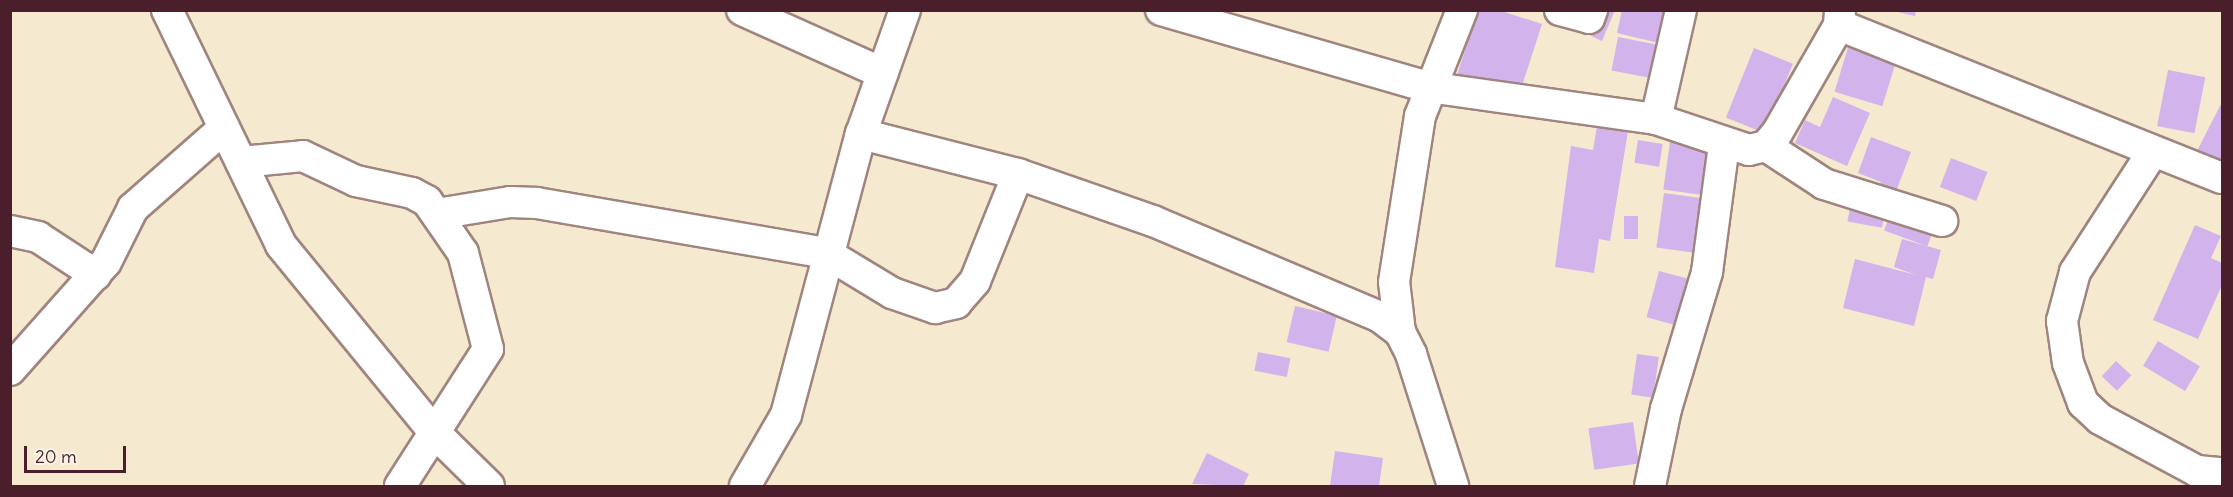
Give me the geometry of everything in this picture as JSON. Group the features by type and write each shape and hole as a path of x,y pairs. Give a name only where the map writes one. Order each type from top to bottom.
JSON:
{"street":[{"path":"167,10 281,245 434,432 489,486"},
{"path":"742,10 882,73"},
{"path":"745,486 786,415 826,253 861,134 905,10"},
{"path":"1161,10 1428,87 1656,119 1724,144 1749,150 1766,146 1824,184 1942,221"},
{"path":"1453,486 1400,332 1394,282 1428,87 1462,10"},
{"path":"1560,10 1589,18 1592,10"},
{"path":"1656,119 1681,10"},
{"path":"1766,146 1840,18 2152,153 2223,178"},
{"path":"10,370 96,275 133,208 224,128"},
{"path":"861,134 1018,174 1181,231 1368,310 1400,332"},
{"path":"1650,486 1666,409 1707,272 1724,144"},
{"path":"2152,153 2075,272 2062,321 2068,363 2083,403 2100,419 2197,471 2223,473"},
{"path":"241,162 303,156 357,181 412,193 437,214 463,254 488,349 480,369 434,432 400,486"},
{"path":"437,214 510,202 537,203 826,253 913,303 935,308 957,303 983,265 1018,174"},
{"path":"10,231 38,237 96,275"}],"building":[{"path":"1478,10 1498,10 1542,24 1519,95 1457,75"},
{"path":"1597,10 1615,10 1602,41 1587,34"},
{"path":"1622,10 1671,10 1663,44 1617,33"},
{"path":"1889,10 1916,10 1915,16"},
{"path":"1618,37 1665,46 1659,80 1612,70"},
{"path":"1850,41 1898,56 1882,106 1835,92"},
{"path":"1754,48 1793,64 1765,133 1726,118"},
{"path":"2168,70 2205,77 2194,133 2157,126"},
{"path":"1833,97 1870,113 1847,166 1795,143 1805,120 1820,127"},
{"path":"2222,102 2222,168 2196,153"},
{"path":"1599,114 1630,119 1610,241 1599,239 1594,273 1555,267 1571,146 1593,150"},
{"path":"1871,137 1911,152 1892,202 1876,195 1881,182 1858,173"},
{"path":"1638,140 1663,144 1659,167 1634,163"},
{"path":"1670,142 1711,148 1704,195 1663,190"},
{"path":"1951,158 1987,172 1976,201 1940,187"},
{"path":"1664,193 1708,199 1700,254 1656,247"},
{"path":"1852,196 1886,202 1882,228 1847,222"},
{"path":"1893,206 1936,222 1927,246 1884,230"},
{"path":"1624,216 1638,216 1638,239 1624,239"},
{"path":"2195,225 2221,236 2211,258 2222,263 2222,285 2198,339 2153,320"},
{"path":"1902,239 1941,250 1933,279 1926,277 1914,326 1843,308 1855,259 1916,275 1894,267"},
{"path":"1659,271 1692,280 1679,326 1647,317"},
{"path":"1295,306 1337,316 1329,352 1287,342"},
{"path":"2158,341 2200,366 2185,391 2143,366"},
{"path":"1258,352 1290,358 1287,377 1254,371"},
{"path":"1637,354 1659,357 1653,398 1631,395"},
{"path":"2116,361 2131,375 2117,391 2102,376"},
{"path":"1633,422 1639,464 1594,470 1588,428"},
{"path":"1335,451 1383,458 1379,486 1330,486"},
{"path":"1207,453 1249,474 1243,486 1192,484"}]}
